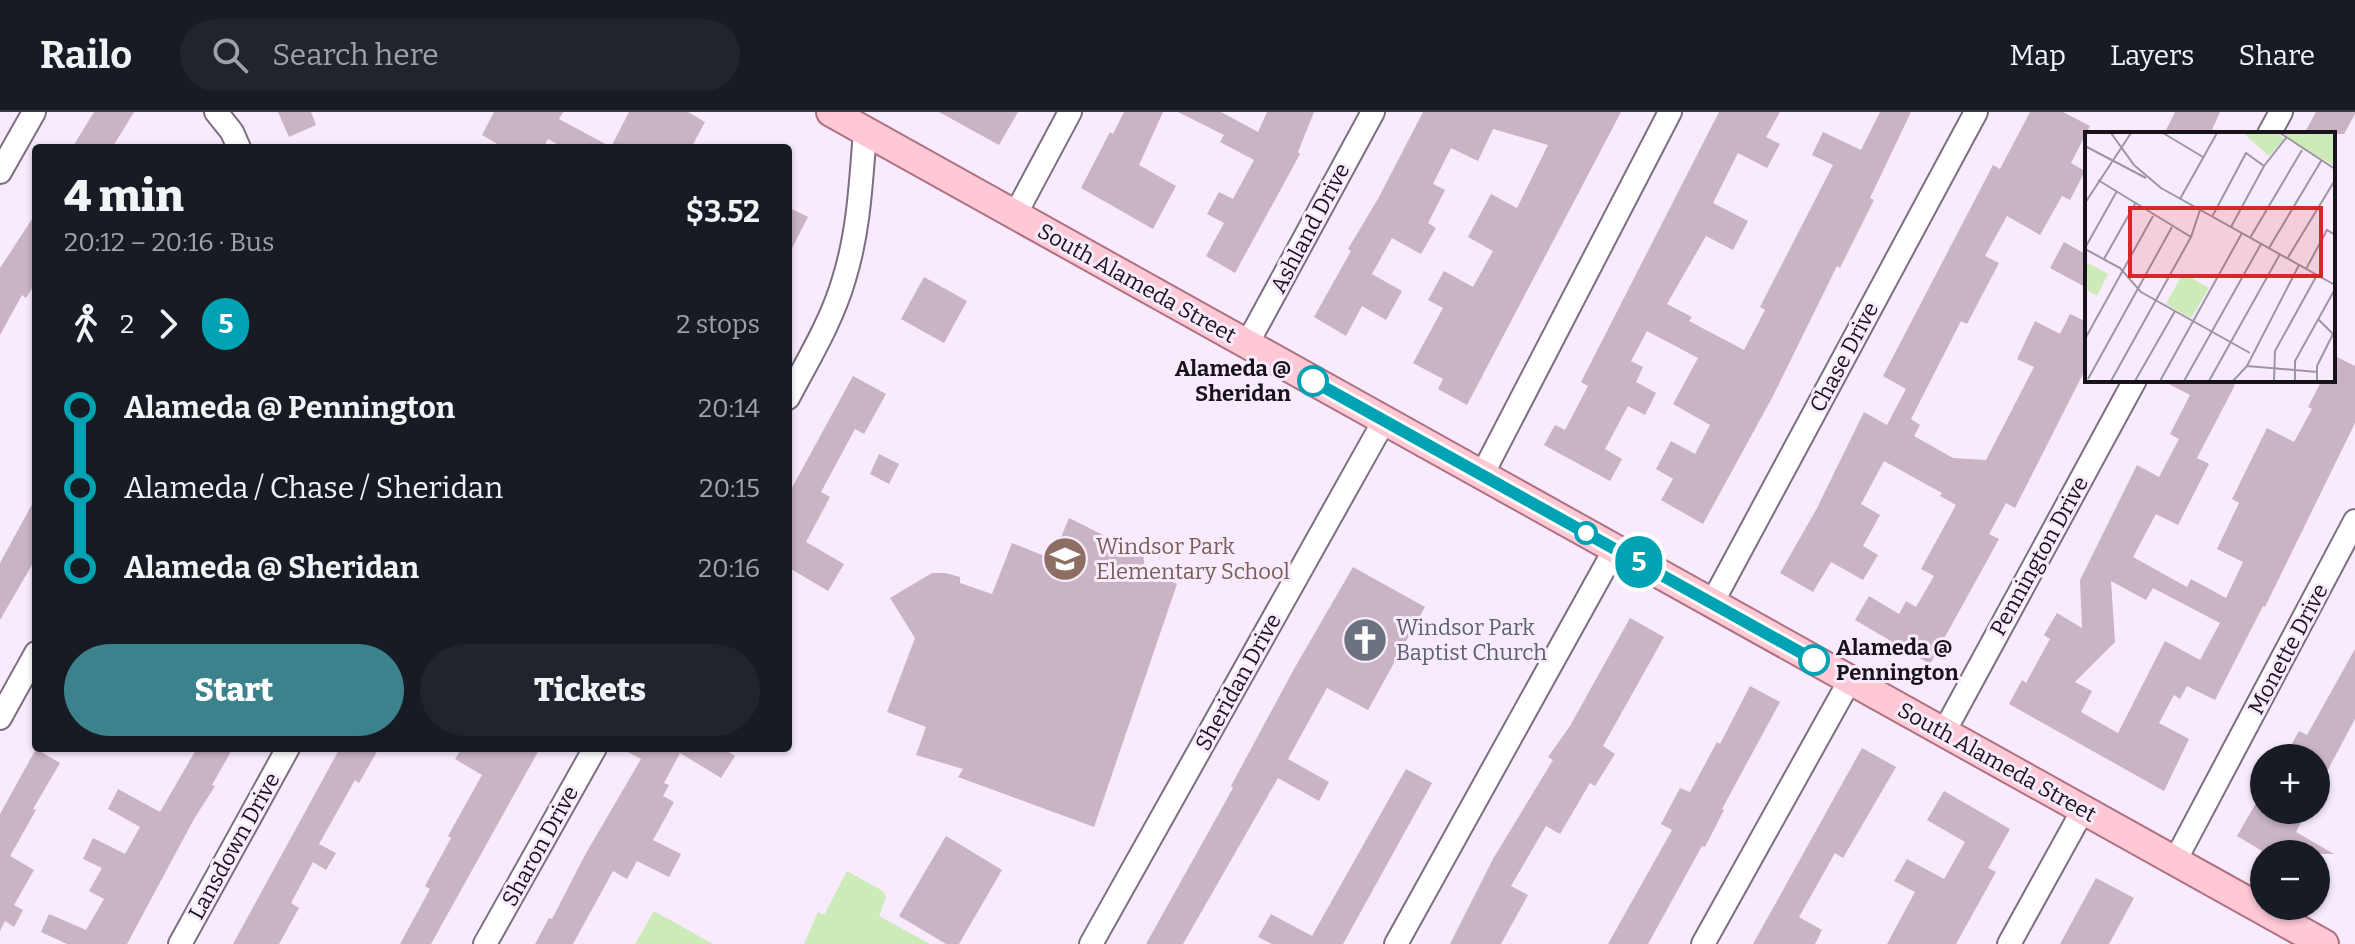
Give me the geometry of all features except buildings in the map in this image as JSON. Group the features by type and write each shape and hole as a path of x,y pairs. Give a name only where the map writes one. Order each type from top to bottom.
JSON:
{"main road":[{"name":"South Alameda Street","path":"831,112 2317,942"}],"street":[{"path":"0,172 34,112"},
{"path":"216,112 237,144"},
{"path":"1015,215 1070,112"},
{"name":"Ashland Drive","path":"1247,344 1373,112"},
{"path":"1482,475 1670,112"},
{"name":"Chase Drive","path":"1712,603 1976,112"},
{"path":"2270,132 2281,112"},
{"path":"792,390 830,316 844,280 861,194 865,131"},
{"name":"Pennington Drive","path":"1944,732 2134,382"},
{"name":"Sheridan Drive","path":"1091,944 1384,421"},
{"name":"Monette Drive","path":"2175,861 2355,521"},
{"path":"1396,944 1615,549"},
{"path":"0,718 32,660"},
{"path":"1703,944 1850,680"},
{"name":"Lansdown Drive","path":"180,944 286,752"},
{"name":"Sharon Drive","path":"485,944 593,752"},
{"path":"2009,944 2083,810"}],"green space":[{"path":"847,871 883,891 886,897 879,916 930,944 804,944 818,912 824,915"},
{"path":"654,911 713,944 635,944"}],"bus line":[{"name":"5","path":"1313,381 1814,660"}],"place":[{"name":"Alameda @ Sheridan","path":"1313,381"},
{"name":"Windsor Park Elementary School","path":"1065,559"},
{"name":"Windsor Park Baptist Church","path":"1365,640"},
{"name":"Alameda @ Pennington","path":"1814,660"}]}
